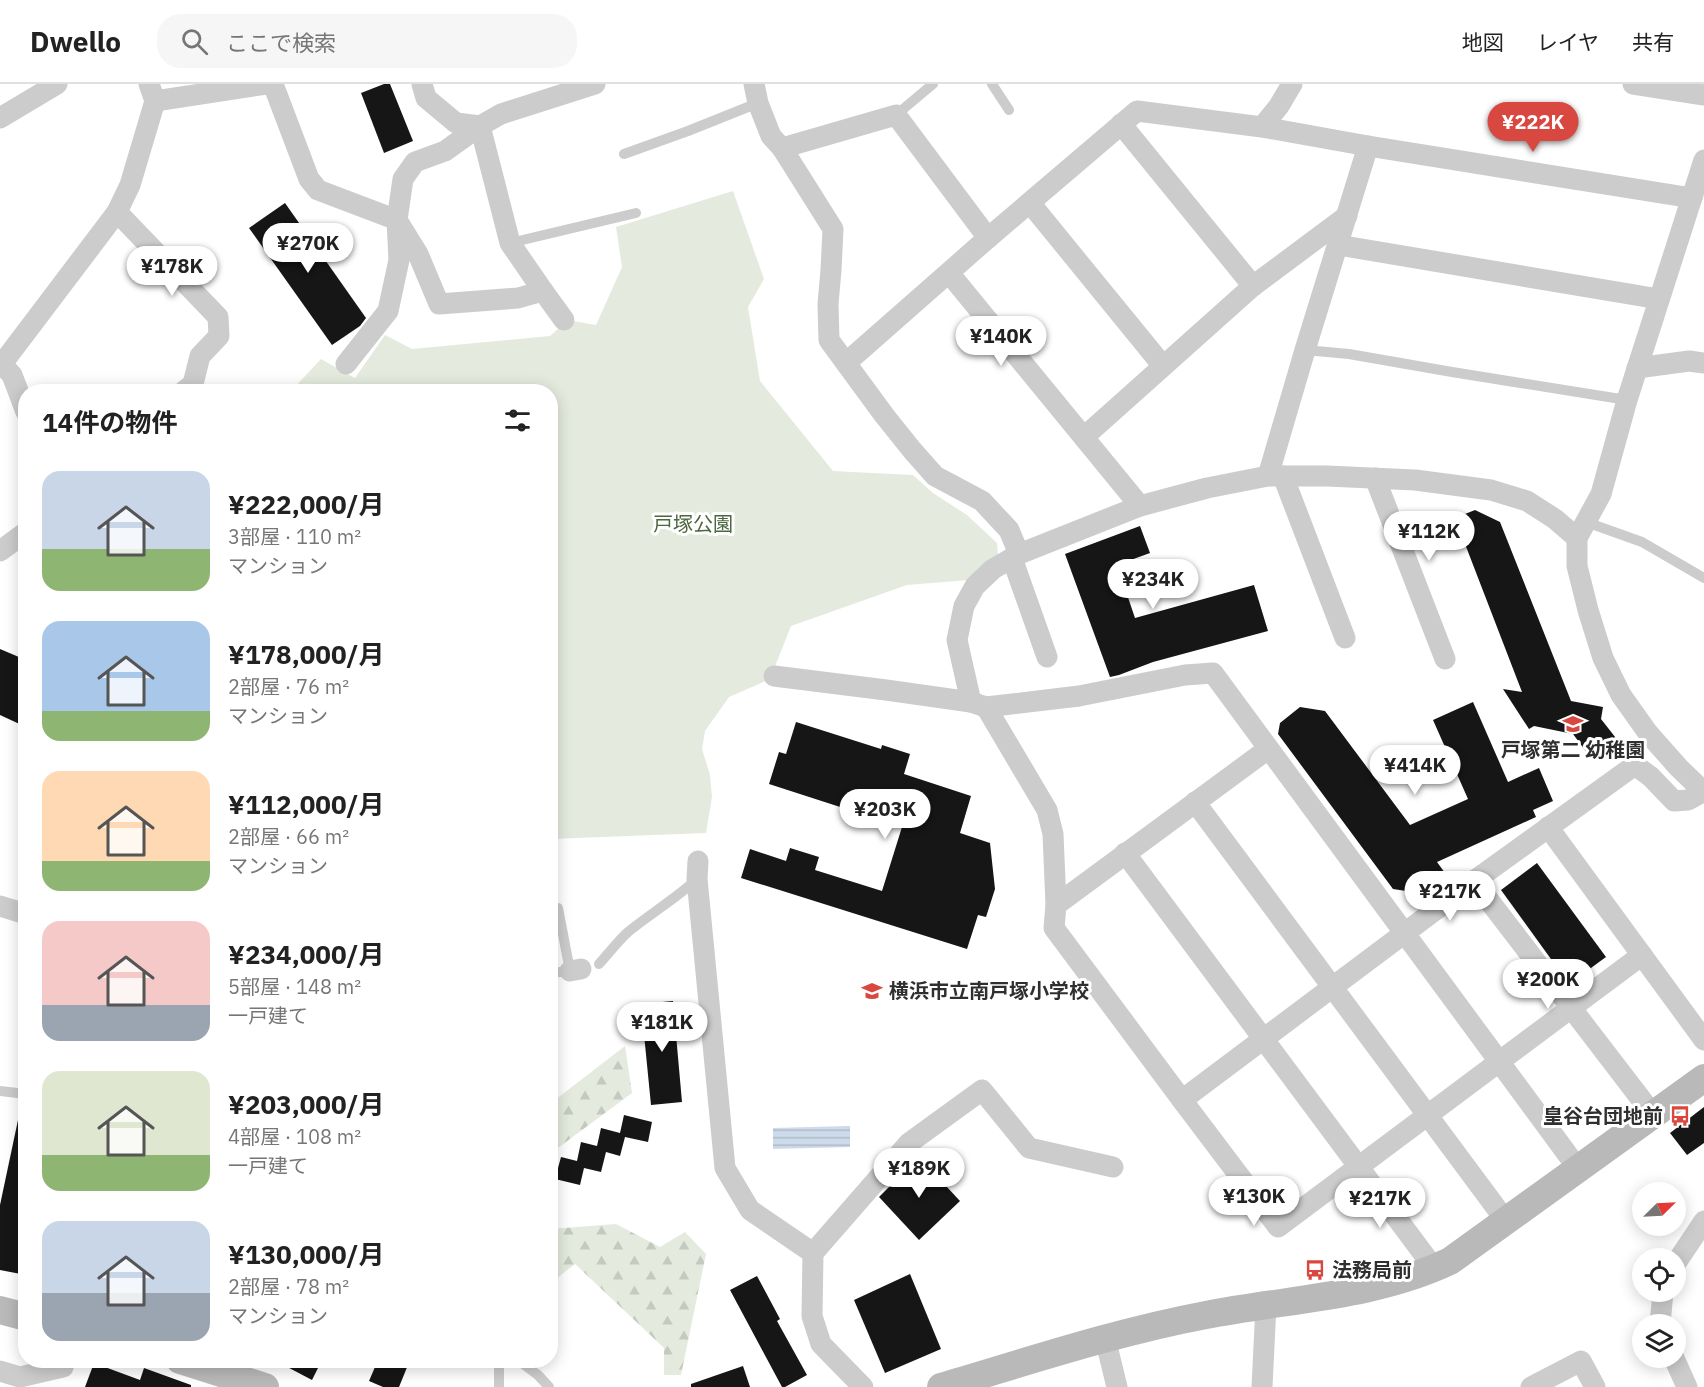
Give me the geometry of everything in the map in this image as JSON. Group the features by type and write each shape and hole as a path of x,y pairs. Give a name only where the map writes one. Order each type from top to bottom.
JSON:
{"street":[{"path":"0,118 57,84"},
{"path":"18,391 12,375 2,364 117,212 130,185 152,92 267,84"},
{"path":"273,84 309,179 318,190 397,220 418,254 439,304 518,298 543,291"},
{"path":"423,84 426,98 456,123 480,126"},
{"path":"346,364 388,311 399,260 397,220 403,179 415,162 445,151 501,114 595,84"},
{"path":"1262,127 1279,106 1292,84"},
{"path":"1633,84 1704,95"},
{"path":"756,94 771,136 782,147 833,230 828,304 830,340 884,415 936,476 982,501 1009,530 1047,657"},
{"path":"847,362 1137,111 1262,127 1692,198"},
{"path":"782,147 896,115 988,238"},
{"path":"1121,124 1253,286"},
{"path":"480,126 510,243 564,320"},
{"path":"1345,638 1276,476 1305,350 1368,146"},
{"path":"1182,1100 1403,933 1635,765 1651,777 1674,801 1688,800 1704,792 1648,733 1621,695 1603,658 1577,566 1582,530 1601,494 1627,400 1704,160"},
{"path":"1030,203 1162,366"},
{"path":"117,212 218,317 219,336 200,356 193,384"},
{"path":"1084,437 1253,286 1347,216"},
{"path":"1338,245 1659,299"},
{"path":"949,273 1140,506"},
{"path":"1637,368 1689,361 1704,363"},
{"path":"1582,530 1555,519 1527,501 1491,490 1415,480 1276,476 1207,488 1140,506 1016,556 993,569 975,586 964,606 957,640 979,705 1047,810 1053,834 1056,905 1054,928 1278,1227 1642,955"},
{"path":"1375,478 1445,659"},
{"path":"0,551 18,538"},
{"path":"774,676 979,705 1079,696 1185,675 1213,673 1579,1170"},
{"path":"1056,905 1268,749"},
{"path":"1195,802 1506,1221"},
{"path":"1548,827 1704,1040"},
{"path":"1125,853 1434,1268"},
{"path":"698,870 725,1168 750,1210 813,1253"},
{"path":"1474,881 1653,1116"},
{"path":"0,906 18,912"},
{"path":"941,1387 1105,1338 1206,1315 1349,1292 1402,1280 1434,1268 1450,1261 1704,1078"},
{"path":"863,1387 821,1344 812,1316 813,1253 909,1143 982,1090 1029,1148 1113,1167"},
{"path":"1686,1248 1704,1221"},
{"path":"1262,1387 1266,1305"},
{"path":"0,1310 18,1315"},
{"path":"1105,1338 1117,1387"},
{"path":"1531,1387 1581,1361 1595,1387"},
{"path":"0,1371 20,1382 60,1368"},
{"path":"205,1368 265,1387"},
{"path":"1678,1368 1687,1387"}],"lane":[{"path":"896,115 933,84"},
{"path":"992,84 1009,110"},
{"path":"624,154 688,131 756,94"},
{"path":"510,243 636,213"},
{"path":"1305,350 1349,354 1627,400"},
{"path":"1582,530 1642,542 1704,578"},
{"path":"558,908 575,969 677,897 698,870"},
{"path":"0,1091 18,1093"},
{"path":"499,1368 499,1387"},
{"path":"529,1368 549,1387"}],"green space":[{"name":"戸塚公園","path":"733,191 764,279 748,307 760,381 833,471 913,475 933,493 967,515 997,543 998,555 969,580 907,585 791,626 770,679 729,697 705,731 702,749 710,775 712,797 706,833 558,839 558,384 298,384 321,359 355,378 385,335 412,349 550,336 568,320 596,325 622,267 616,227"},
{"path":"625,1046 632,1093 558,1148 558,1098"},
{"path":"616,1224 660,1247 685,1232 706,1254 681,1375 664,1375 664,1348 575,1264 558,1277 558,1228"}],"water":[{"path":"850,1126 850,1147 773,1149 773,1128"}],"building":[{"path":"390,84 413,141 384,153 361,93"},
{"path":"285,203 366,318 360,326 332,345 249,228"},
{"path":"1475,510 1500,522 1571,701 1603,707 1601,719 1619,742 1593,761 1573,734 1534,726 1529,729 1503,689 1522,692 1455,518"},
{"path":"1140,526 1150,553 1117,565 1135,618 1254,585 1268,631 1153,662 1110,677 1065,554"},
{"path":"0,649 18,657 18,723 0,715"},
{"path":"1473,702 1508,782 1539,768 1553,801 1533,810 1536,817 1437,862 1445,873 1419,893 1393,889 1278,734 1280,723 1300,707 1325,711 1410,825 1468,799 1433,720"},
{"path":"796,722 881,749 882,745 910,754 904,774 971,796 960,833 990,843 995,889 986,917 978,915 967,949 741,878 750,849 786,861 790,848 819,857 815,870 882,891 902,827 769,784 779,752 786,754"},
{"path":"1537,863 1606,957 1569,984 1501,890"},
{"path":"673,1001 682,1102 651,1105 641,1004"},
{"path":"1704,1107 1704,1143 1687,1155 1670,1133"},
{"path":"624,1115 652,1122 648,1142 625,1137 620,1156 606,1152 601,1172 584,1168 580,1185 558,1180 561,1157 577,1161 581,1142 597,1146 601,1128 620,1133"},
{"path":"18,1120 18,1273 0,1270 0,1205"},
{"path":"919,1157 960,1201 919,1240 879,1197"},
{"path":"910,1274 941,1349 885,1373 854,1300"},
{"path":"757,1276 780,1319 777,1321 807,1375 785,1387 782,1387 730,1290"},
{"path":"743,1366 750,1387 691,1387 691,1384"},
{"path":"92,1368 108,1368 140,1380 144,1368 191,1385 191,1387 85,1387"},
{"path":"289,1368 318,1368 312,1380"},
{"path":"375,1368 407,1368 399,1387 383,1387 369,1381"}],"place":[{"name":"戸塚第二 幼稚園","path":"1573,724"},
{"name":"横浜市立南戸塚小学校","path":"872,991"},
{"name":"皇谷台団地前","path":"1680,1116"},
{"name":"法務局前","path":"1315,1270"}]}
